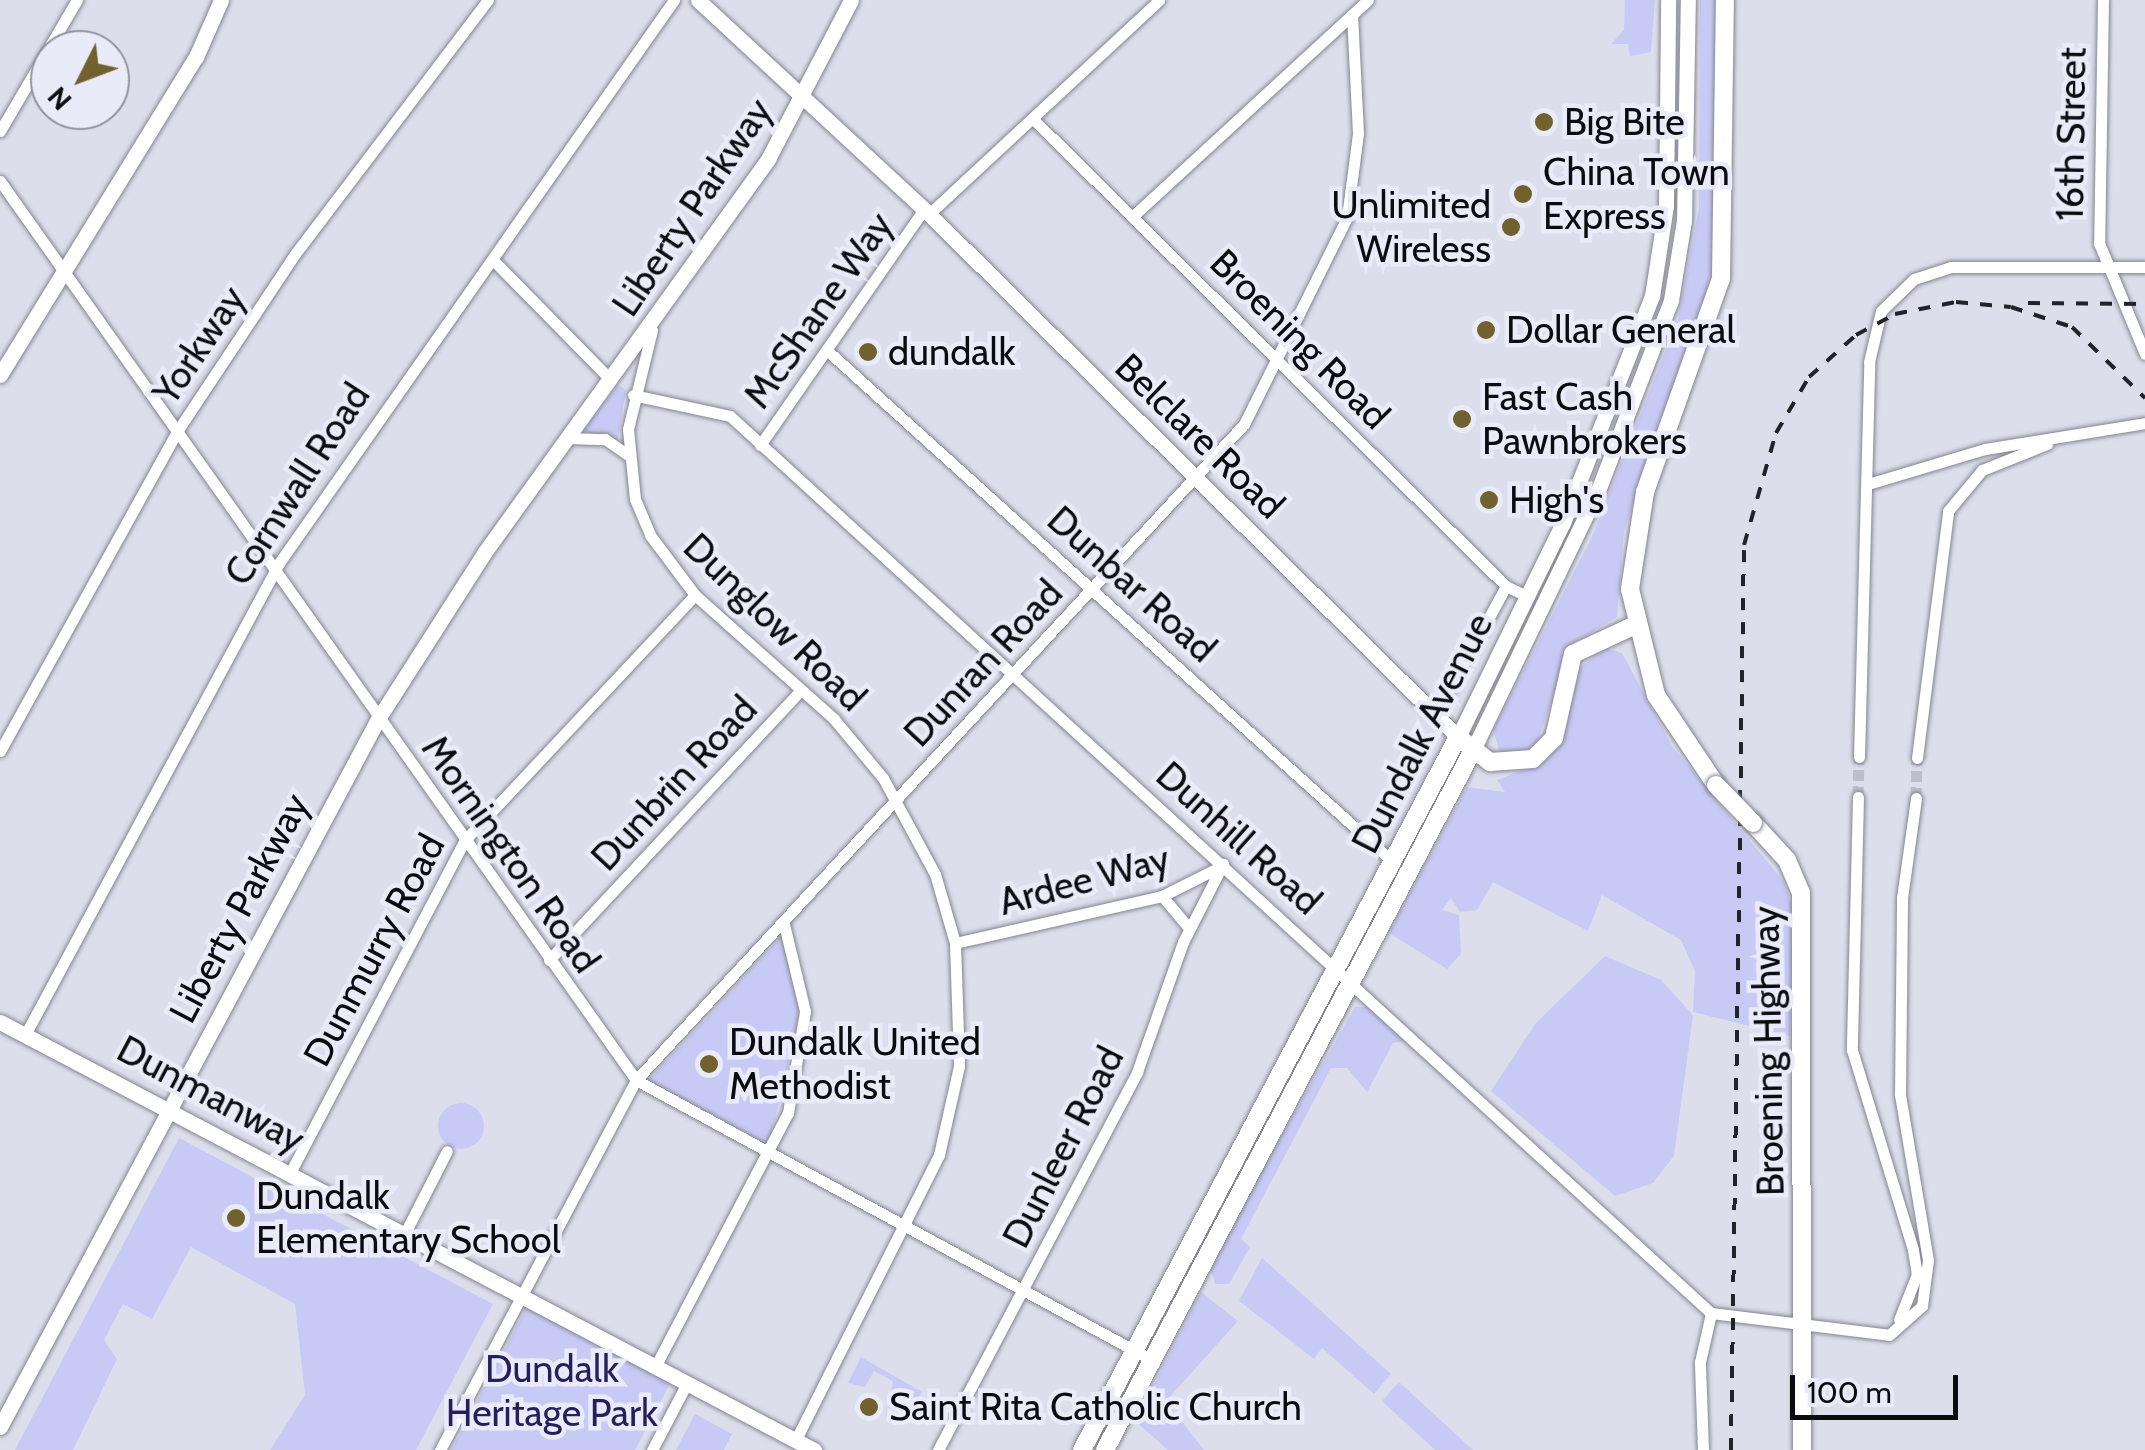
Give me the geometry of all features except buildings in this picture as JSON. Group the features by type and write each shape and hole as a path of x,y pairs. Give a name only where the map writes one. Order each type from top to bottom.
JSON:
{"main road":[{"name":"Broening Highway","path":"1725,0 1721,279 1645,492 1632,561 1634,626 1666,716 1716,785 1786,860 1800,894 1802,1450"},
{"path":"1472,752 1506,766 1540,753 1554,738 1574,654 1634,626"},
{"name":"Belclare Road","path":"1458,737 1472,752"},
{"name":"Dundalk Avenue","path":"1082,1450 1458,737"},
{"name":"Dundalk Avenue","path":"1105,1450 1472,752"}],"street":[{"path":"0,131 77,0"},
{"path":"0,376 66,273 221,0"},
{"name":"Yorkway","path":"0,751 176,433 315,227 488,0"},
{"name":"Cornwall Road","path":"25,1035 275,570 401,378 494,261 674,0"},
{"name":"Belclare Road","path":"698,0 926,212 1458,737"},
{"name":"Liberty Parkway","path":"0,1427 378,719 567,438 652,330 805,96 851,0"},
{"name":"McShane Way","path":"760,445 830,353 926,212 1160,0"},
{"path":"1133,216 1368,0"},
{"name":"Dundalk Avenue","path":"1458,737 1582,482 1643,325 1661,249 1668,0"},
{"name":"Dundalk Avenue","path":"1472,752 1599,488 1665,319 1682,247 1688,0"},
{"name":"16th Street","path":"2102,0 2104,268"},
{"name":"Dunran Road","path":"440,1450 636,1080 1244,424 1281,362 1347,217 1358,133 1352,15"},
{"name":"Broening Road","path":"1032,118 1506,586 1529,596"},
{"name":"Mornington Road","path":"0,182 636,1080 1152,1360"},
{"path":"494,261 611,380"},
{"path":"1860,757 1871,338 1898,290 1950,267 2145,267"},
{"path":"2104,268 2145,354"},
{"name":"Dunglow Road","path":"652,330 633,396 628,455 650,536 695,595 802,690 858,746 897,802 935,874 956,942 955,1094 909,1226 795,1441"},
{"name":"Dunbar Road","path":"830,353 1094,587 1392,861"},
{"name":"Dunhill Road","path":"633,396 720,412 760,445 1224,864 1711,1313"},
{"path":"1868,484 1985,449 2047,444 2145,423"},
{"path":"567,438 604,438 628,455"},
{"path":"1917,758 1948,511 1982,470 2047,444"},
{"path":"1582,482 1599,488"},
{"name":"Dundalk Avenue","path":"1436,714 1506,586"},
{"name":"Dunmurry Road","path":"290,1172 464,840 695,595"},
{"name":"Dunbrin Road","path":"549,960 802,690"},
{"path":"1858,797 1852,1050 1913,1250 1917,1274 1899,1320"},
{"path":"1703,1450 1700,1362 1711,1313 1878,1332 1908,1326 1927,1290 1900,1095 1902,898 1916,798"},
{"name":"Ardee Way","path":"956,942 1162,896 1224,864"},
{"name":"Dunleer Road","path":"938,1450 1138,1072 1189,928 1224,864"},
{"path":"1162,896 1189,928"},
{"path":"655,1366 769,1153 804,1042 784,924"},
{"name":"Dunmanway","path":"0,1022 814,1450"},
{"path":"404,1234 447,1150"},
{"path":"652,1450 688,1383"}],"green space":[{"path":"1625,0 1655,0 1651,52 1630,56 1628,44 1611,44 1624,30"},
{"path":"1700,0 1717,0 1714,274 1624,531 1617,617 1573,644 1535,747 1501,756 1493,730 1592,537 1678,319 1699,207"},
{"path":"618,385 626,390 617,444 583,430"},
{"path":"1605,648 1622,653 1672,746 1784,882 1793,910 1790,1036 1693,1012 1695,971 1681,940 1602,895 1588,931 1493,882 1477,910 1460,912 1451,898 1442,910 1459,915 1461,954 1447,969 1389,933 1467,787 1505,792 1497,780 1545,761 1575,672"},
{"path":"781,937 801,1009 768,1148 648,1081"},
{"path":"1605,956 1661,980 1693,1015 1674,1156 1653,1183 1615,1196 1491,1091 1535,1024"},
{"path":"1355,1007 1370,1007 1405,1041 1393,1043 1367,1092 1347,1068 1331,1068 1241,1239 1250,1247 1229,1284 1215,1284 1209,1263"},
{"path":"461,1103 477,1110 484,1126 477,1142 461,1149 445,1142 438,1126 445,1110"},
{"name":"Dundalk Elementary School","path":"179,1138 493,1304 416,1450 270,1450 305,1395 295,1304 191,1247 152,1319 123,1304 104,1340 117,1359 73,1450 15,1450"},
{"path":"1262,1258 1391,1374 1374,1394 1322,1348 1314,1359 1239,1301"},
{"path":"1201,1292 1238,1321 1166,1401 1204,1450 1168,1450 1135,1421"},
{"name":"Dundalk Heritage Park","path":"527,1307 671,1382 635,1450 451,1450"},
{"path":"861,1357 922,1392 901,1424 886,1416 893,1381 874,1371 865,1387 848,1383"},
{"path":"1399,1382 1473,1450 1435,1450 1382,1401"},
{"path":"695,1414 732,1434 724,1450 676,1450"}],"tunnel":[{"path":"1858,797 1859,757"},
{"path":"1916,798 1917,758"}],"railway":[{"path":"1731,1450 1744,545 1776,433 1809,377 1856,335 1895,314 1956,302 2011,307 2072,327 2145,398"},
{"path":"2028,303 2145,304"}],"place":[{"name":"Big Bite","path":"1544,122"},
{"name":"China Town Express","path":"1523,194"},
{"name":"Unlimited Wireless","path":"1511,227"},
{"name":"Dollar General","path":"1486,330"},
{"name":"dundalk","path":"868,352"},
{"name":"Fast Cash Pawnbrokers","path":"1462,419"},
{"name":"High's","path":"1489,500"},
{"name":"Dundalk United Methodist","path":"709,1064"},
{"name":"Dundalk Elementary School","path":"236,1218"},
{"name":"Saint Rita Catholic Church","path":"869,1407"}]}
